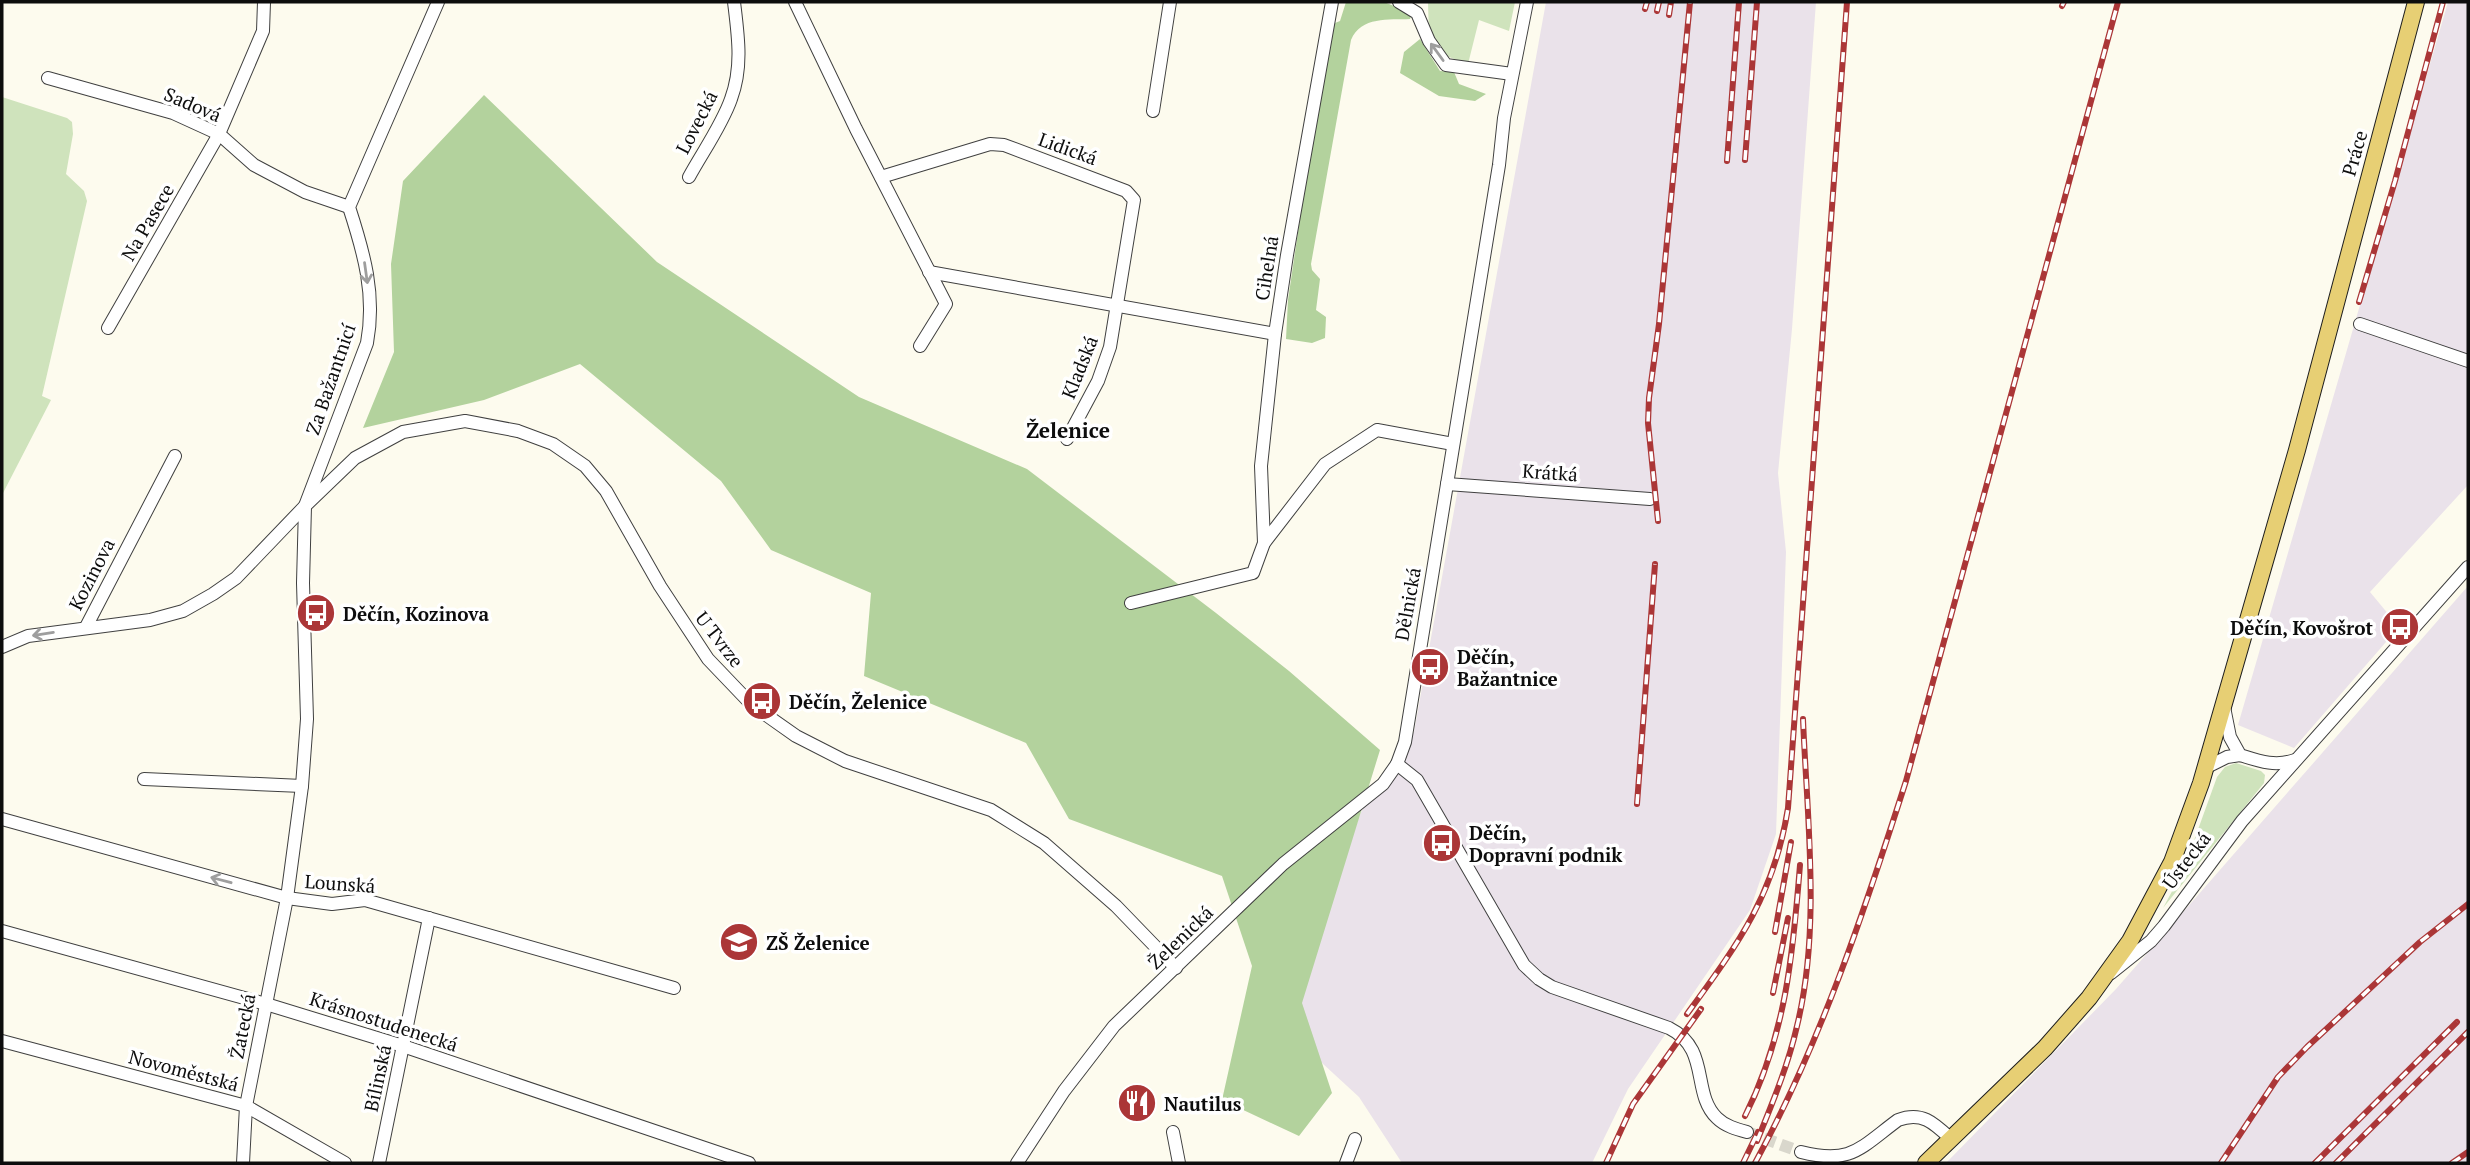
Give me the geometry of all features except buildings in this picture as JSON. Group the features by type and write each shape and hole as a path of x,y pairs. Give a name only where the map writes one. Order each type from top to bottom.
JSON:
{"main road":[{"name":"Práce","path":"2224,705 2307,415 2416,2"},
{"name":"Ústecká","path":"1926,1163 2045,1048 2104,978 2130,941 2165,877 2192,811 2224,705"}],"street":[{"name":"Na Pasece","path":"108,328 219,134 263,31 264,2"},
{"path":"349,207 438,2"},
{"name":"Lovecká","path":"689,177 731,100 738,70 739,47 734,2"},
{"path":"795,2 946,304 920,346"},
{"path":"1153,111 1170,2"},
{"name":"Cihelná","path":"1264,543 1261,466 1275,334 1332,2"},
{"path":"1399,2 1418,13 1429,41 1446,65 1512,74"},
{"name":"Dělnická","path":"1397,764 1405,742 1499,165 1504,118 1527,2"},
{"name":"Sadová","path":"48,78 173,113 219,134 254,165 305,192 349,207"},
{"name":"Lidická","path":"881,177 990,144 1004,145 1126,191 1134,200 1118,307"},
{"name":"Za Bažantnicí","path":"287,898 302,786 307,719 303,583 305,506 367,343 372,317 363,250 349,207"},
{"path":"929,272 1275,334"},
{"name":"Kladská","path":"1067,439 1098,381 1110,347 1118,307"},
{"path":"2360,324 2468,361"},
{"name":"U Tvrze","path":"305,506 355,458 403,432 465,421 518,431 552,444 585,466 606,491 684,625 708,659 752,705 796,736 845,761 991,810 1044,843 1116,906 1176,968"},
{"path":"1131,603 1253,573 1264,543 1325,464 1377,430 1453,444"},
{"name":"Kozinova","path":"86,627 175,456"},
{"name":"Krátká","path":"1447,484 1650,499"},
{"name":"Kozinova","path":"86,627 150,620 183,611 236,578 305,506"},
{"name":"Ústecká","path":"2104,978 2151,941 2225,842 2468,567"},
{"path":"2,647 28,636 86,627"},
{"path":"2224,705 2230,737 2239,755"},
{"path":"2205,768 2227,757 2239,755 2265,763 2283,764 2295,760"},
{"path":"1397,764 1417,780 1524,965 1552,987 1669,1028 1681,1036 1693,1052 1707,1101 1715,1117 1733,1128 1747,1132"},
{"name":"Želenická","path":"1017,1163 1064,1091 1114,1026 1283,864 1383,783 1397,764"},
{"path":"144,779 302,786"},
{"name":"Lounská","path":"2,819 287,898 331,904 365,900 674,988"},
{"name":"Žatecká","path":"243,1163 246,1106 287,898"},
{"name":"Bílinská","path":"379,1163 429,918"},
{"name":"Krásnostudenecká","path":"2,931 266,1004 403,1046 749,1163"},
{"name":"Novoměstská","path":"2,1041 246,1106 345,1163"},
{"path":"1801,1152 1830,1160 1848,1157 1898,1120 1908,1117 1923,1117 1933,1122 1951,1139"},
{"path":"1172,1132 1179,1163"},
{"path":"1346,1163 1355,1139"}],"shaded area":[{"path":"1546,2 1816,2 1792,329 1778,473 1786,552 1776,834 1750,910 1628,1089 1592,1163 1402,1163 1359,1097 1284,1028 1361,812 1414,732"},
{"path":"2448,2 2468,2 2468,485 2370,592 2399,627 2294,748 2238,725"},
{"path":"2468,586 2468,1163 1946,1163 2116,989"}],"green space":[{"path":"1346,2 1384,2 1412,13 1410,19 1369,23 1361,27 1351,40 1311,264 1312,270 1320,279 1316,310 1326,317 1325,338 1312,343 1286,339 1288,300 1329,34 1335,23 1340,21"},
{"path":"1425,2 1515,2 1509,31 1479,20 1468,64 1441,54 1429,35 1428,3"},
{"path":"1420,39 1440,71 1454,72 1459,84 1486,94 1475,101 1439,96 1400,73 1404,52"},
{"path":"484,95 657,262 859,397 1027,469 1289,671 1380,750 1302,1003 1332,1093 1299,1136 1222,1100 1252,966 1222,876 1069,819 1026,743 864,676 871,593 771,550 721,481 580,364 484,400 363,428 394,352 391,264 403,181"},
{"path":"2,97 72,122 73,134 66,174 84,191 87,201 42,396 51,400 2,495"},
{"path":"2236,763 2261,771 2265,775 2264,783 2163,908 2183,871 2217,777 2225,767"}],"tunnel":[{"path":"1747,1132 1801,1152"}],"railway":[{"path":"1645,9 1647,2"},
{"path":"1657,11 1659,2"},
{"path":"1669,15 1671,2"},
{"path":"1658,521 1648,423 1649,398 1659,324 1690,2"},
{"path":"1727,161 1739,2"},
{"path":"1745,160 1757,2"},
{"path":"1687,1014 1751,918 1773,867 1788,808 1847,2"},
{"path":"2062,6 2064,2"},
{"path":"1755,1163 1801,1071 1840,976 1906,781 2118,2"},
{"path":"2359,302 2443,2"},
{"path":"1637,804 1655,564"},
{"path":"1757,1141 1793,1041 1809,951 1811,873 1803,719"},
{"path":"1775,932 1791,842"},
{"path":"1745,1116 1759,1085 1779,1024 1790,962 1800,865"},
{"path":"2221,1163 2278,1077 2420,942 2468,904"},
{"path":"1773,993 1788,918"},
{"path":"1606,1163 1633,1104 1701,1009"},
{"path":"2315,1163 2457,1022"},
{"path":"2336,1163 2468,1032"},
{"path":"1743,1163 1758,1132"},
{"path":"2452,1163 2468,1152"}],"place":[{"name":"Děčín, Kozinova","path":"316,613"},
{"name":"Děčín, Kovošrot","path":"2400,627"},
{"name":"Děčín, Bažantnice","path":"1430,667"},
{"name":"Děčín, Želenice","path":"762,701"},
{"name":"Děčín, Dopravní podnik","path":"1442,843"},
{"name":"ZŠ Želenice","path":"739,942"},
{"name":"Nautilus","path":"1137,1103"}],"district":[{"name":"Želenice","path":"1068,430"}]}
